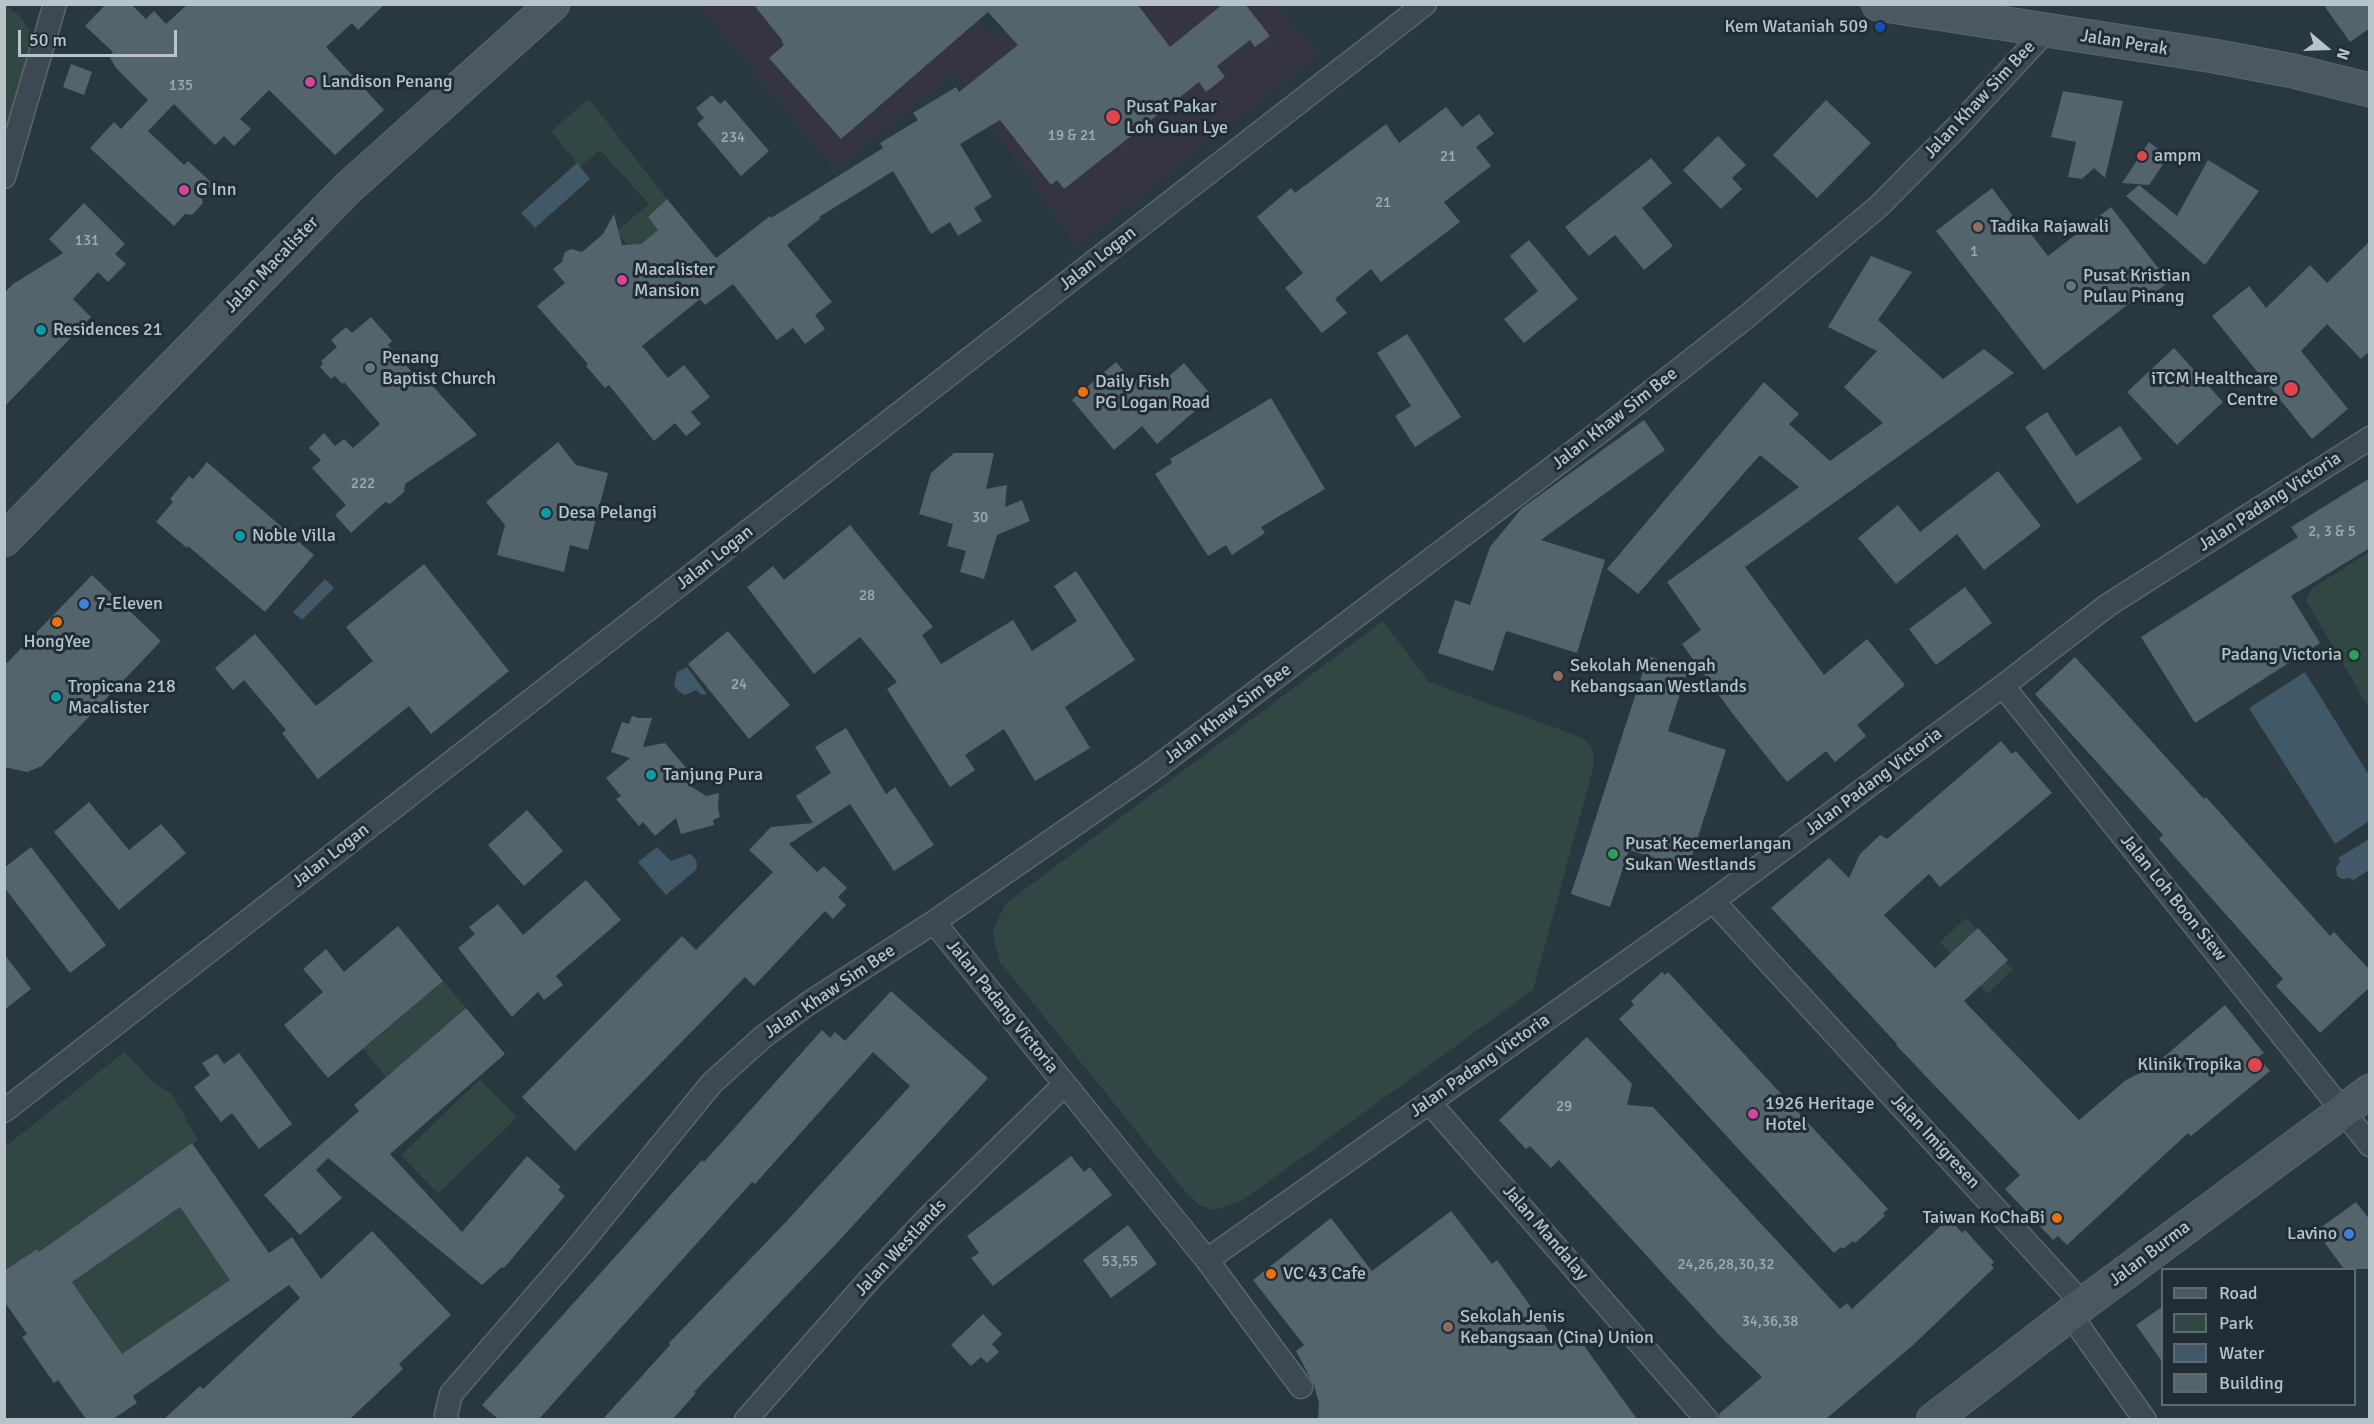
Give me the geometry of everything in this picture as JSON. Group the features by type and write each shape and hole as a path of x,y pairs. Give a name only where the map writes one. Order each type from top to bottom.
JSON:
{"main road":[{"name":"Jalan Macalister","path":"4,540 348,188 553,4"},
{"name":"Jalan Perak","path":"1878,4 2214,56 2292,71 2370,90"},
{"name":"Jalan Burma","path":"1933,1419 2370,1091"}],"street":[{"name":"Jalan Logan","path":"4,1111 1425,4"},
{"path":"4,177 51,5"},
{"name":"Jalan Khaw Sim Bee","path":"447,1419 451,1395 586,1238 712,1083 763,1037 809,1003 933,922 1149,773 1605,428 1745,318 1879,206 1955,129 2046,31"},
{"name":"Jalan Padang Victoria","path":"1207,1260 1713,901 2003,686 2108,605 2370,438"},
{"name":"Jalan Loh Boon Siew","path":"2003,686 2370,1145"},
{"name":"Jalan Imigresen","path":"1713,901 2077,1309 2145,1419"},
{"name":"Jalan Padang Victoria","path":"933,922 1207,1260 1301,1387"},
{"name":"Jalan Westlands","path":"746,1419 927,1219 1064,1085"},
{"name":"Jalan Mandalay","path":"1429,1102 1707,1419"}],"shaded area":[{"name":"Pusat Pakar Loh Guan Lye","path":"700,5 964,5 993,38 1036,5 1276,5 1318,55 1077,245 956,72 835,169"}],"green space":[{"path":"5,5 20,16 29,30 30,46 5,141"},
{"path":"589,99 667,199 648,217 658,230 637,248 632,244 627,245 618,230 649,204 600,150 580,167 551,131"},
{"name":"Padang Victoria","path":"2369,552 2369,708 2306,601 2311,589"},
{"path":"1383,621 1429,682 1583,738 1592,748 1594,759 1592,772 1533,990 1242,1201 1214,1210 1200,1206 1187,1194 1000,962 993,931 1005,904"},
{"path":"1966,918 2013,970 1987,994 1940,942"},
{"path":"443,981 466,1008 386,1077 363,1049"},
{"path":"124,1052 153,1082 172,1094 198,1140 39,1252 36,1249 5,1271 5,1147"},
{"path":"480,1079 517,1117 438,1194 401,1155"},
{"path":"180,1207 230,1280 112,1361 107,1332 86,1301 63,1288"}],"water":[{"path":"577,163 590,179 535,228 521,213"},
{"path":"325,579 334,588 302,620 293,612"},
{"path":"687,667 707,694 702,695 696,690 685,695 674,686 677,672"},
{"path":"2305,672 2369,775 2369,821 2335,844 2249,708"},
{"path":"2369,839 2369,870 2352,881 2350,878 2342,879 2337,876 2336,867 2340,862 2338,858"},
{"path":"657,847 671,861 690,854 695,858 697,864 696,870 666,895 638,862"}],"building":[{"path":"106,4 131,4 146,19 154,11 166,24 188,4 385,4 358,30 352,23 326,47 384,110 335,155 269,90 240,119 251,129 234,146 224,136 215,145 174,104 148,131 184,165 188,161 213,184 201,196 203,203 192,215 185,214 174,226 90,148 114,122 121,129 148,100 116,68 109,56 113,52 85,26"},
{"path":"753,4 1137,4 1170,47 1223,4 1245,4 1270,36 1255,47 1250,40 1217,66 1225,77 1206,92 1199,82 1064,189 1057,180 1051,185 1000,120 960,144 992,197 974,208 982,221 958,236 950,222 931,234 893,171 819,217 821,218 787,245 832,302 815,315 825,329 805,344 793,328 777,340 733,284 705,305 700,299 642,346 668,378 684,365 710,397 691,412 701,424 686,436 675,423 654,441 609,385 605,388 586,366 588,364 537,306 565,283 553,269 562,262 565,252 571,249 582,252 603,234 614,214 622,245 641,244 658,230 648,217 667,199 716,258 770,216 771,218 883,148 880,143 918,120 913,113 956,87 959,92 1018,45 988,12 841,139 769,58 784,45 783,41"},
{"path":"2323,4 2370,4 2370,28 2350,42"},
{"path":"71,64 92,72 84,95 63,87"},
{"path":"2063,91 2123,101 2105,178 2094,168 2082,179 2068,177 2076,142 2051,137"},
{"path":"712,95 720,104 725,100 769,151 741,176 697,124 704,118 696,108"},
{"path":"1826,100 1871,143 1817,198 1773,155"},
{"path":"1446,107 1462,127 1479,114 1494,134 1476,147 1491,166 1444,202 1460,222 1381,282 1371,269 1335,299 1347,313 1322,333 1285,288 1303,273 1257,217 1291,188 1295,193 1386,124 1399,143"},
{"path":"1718,136 1746,165 1732,178 1742,189 1721,209 1683,170"},
{"path":"2149,142 2168,157 2149,185 2122,183"},
{"path":"1651,158 1672,183 1642,208 1673,246 1644,270 1615,235 1589,256 1565,227"},
{"path":"2208,160 2259,191 2205,265 2126,196 2139,185 2177,216"},
{"name":"Pusat Kristian Pulau Pinang","path":"1992,188 2024,231 2027,229 2048,256 2111,207 2169,282 2149,297 2145,291 2044,370 1936,231"},
{"path":"84,203 125,244 115,254 126,264 108,282 98,272 73,299 91,317 4,407 4,293 13,284 63,253 49,239"},
{"path":"1529,240 1578,299 1524,343 1504,319 1538,291 1510,256"},
{"path":"2370,241 2370,351 2361,359 2327,324 2301,351 2348,409 2312,439 2212,316 2249,286 2266,308 2310,265 2327,283"},
{"path":"1871,256 1912,272 1878,320 1943,379 1984,349 2014,373 1745,567 1824,675 1867,639 1905,685 1857,725 1866,736 1835,762 1826,751 1787,782 1732,713 1682,644 1701,630 1667,582 1799,487 1760,455 1638,594 1607,569 1764,382 1799,414 1789,424 1830,461 1883,423 1844,387 1877,351 1828,327"},
{"path":"371,317 392,341 388,345 424,386 429,382 477,435 405,484 404,492 390,504 385,502 351,533 335,515 346,505 312,468 321,460 309,448 324,433 335,446 344,439 353,448 380,424 344,382 342,384 335,376 331,379 320,367 323,364 321,361 337,347 331,340 346,327 352,333"},
{"path":"1407,334 1461,417 1415,447 1395,416 1411,406 1377,353"},
{"path":"2174,348 2223,402 2177,445 2127,392"},
{"path":"1116,362 1133,382 1145,371 1158,386 1184,363 1212,396 1157,444 1142,426 1114,450 1072,400"},
{"path":"1271,398 1325,489 1261,527 1265,533 1232,555 1226,545 1208,556 1155,474 1172,463 1170,459"},
{"path":"2047,412 2076,456 2120,426 2142,459 2077,504 2025,427"},
{"path":"1644,420 1665,450 1541,540 1605,560 1577,653 1506,631 1493,671 1438,653 1455,600 1470,605 1490,547 1522,508"},
{"name":"Desa Pelangi","path":"558,442 576,465 608,473 588,550 570,545 564,572 497,555 505,525 486,502"},
{"path":"954,453 994,453 986,489 1007,485 1005,507 1022,500 1030,521 997,535 984,579 960,572 966,551 947,546 953,524 919,514 931,473"},
{"name":"Noble Villa","path":"207,462 314,555 265,612 188,546 187,548 156,522 173,502 170,499 189,476 193,479"},
{"path":"1998,471 2041,526 1984,570 1957,534 1896,584 1858,538 1898,505 1920,532"},
{"path":"2370,478 2370,548 2291,596 2320,643 2195,723 2141,637 2298,537 2291,527"},
{"path":"850,525 933,627 922,635 941,664 1013,620 1032,651 1077,621 1054,586 1076,571 1135,660 1065,707 1090,748 1035,781 1004,729 965,755 975,770 950,787 887,689 897,682 860,637 814,674 747,587 773,566 784,580"},
{"path":"424,564 509,671 431,734 409,706 318,779 282,733 286,730 244,680 233,690 215,668 255,634 316,706 373,661 346,627"},
{"name":"Tropicana 218 Macalister","path":"92,575 161,641 42,766 27,772 4,767 4,666"},
{"path":"1965,587 1992,623 1936,665 1909,629"},
{"path":"728,631 790,705 749,739 688,664"},
{"path":"1648,656 1688,669 1668,731 1726,750 1688,868 1629,850 1610,907 1571,894"},
{"path":"2075,657 2204,799 2206,797 2330,936 2334,932 2370,970 2370,987 2320,1033 2276,986 2283,979 2159,839 2163,835 2035,694"},
{"name":"Tanjung Pura","path":"632,716 652,718 643,747 665,743 693,776 689,785 706,796 719,793 720,817 713,820 714,825 681,834 676,818 655,836 643,822 639,826 616,799 621,796 606,778 630,758 611,752 622,722 629,724"},
{"path":"846,728 886,794 895,787 934,845 894,871 850,804 789,844 817,872 824,866 847,888 838,897 846,905 833,919 825,911 754,986 745,977 575,1151 522,1097 682,936 696,950 773,872 749,850 771,827 813,823 796,796 831,773 815,747"},
{"path":"2001,741 2012,754 2016,751 2052,793 1940,887 1929,874 1884,915 1935,968 1978,928 2008,960 1964,1001 2079,1120 2126,1080 2152,1067 2225,1005 2264,1053 2258,1057 2270,1071 2191,1136 2188,1133 2067,1245 2058,1236 2053,1240 2005,1189 2020,1175 1896,1045 1771,908 1829,858 1849,878 1860,854 1880,835 1887,839"},
{"path":"89,802 129,850 161,824 186,853 119,910 54,832"},
{"path":"527,810 563,851 524,886 488,845"},
{"path":"31,847 106,945 70,973 4,887 4,868"},
{"path":"586,880 621,920 556,976 563,985 544,1000 538,992 512,1017 458,948 475,934 469,927 498,904 523,935"},
{"path":"398,926 443,981 328,1078 284,1025 323,992 303,969 326,949 344,972"},
{"path":"4,954 31,989 4,1010"},
{"name":"1926 Heritage Hotel","path":"1662,972 1665,975 1668,972 1888,1209 1883,1213 1885,1216 1855,1243 1853,1241 1834,1253 1619,1019 1634,1005 1631,1001"},
{"path":"891,991 988,1078 836,1244 694,1392 696,1393 673,1419 603,1419 670,1345 669,1343 784,1224 910,1086 873,1052 755,1184 752,1182 539,1419 498,1419 482,1405 822,1030 830,1038 835,1032 845,1041"},
{"path":"466,1008 505,1054 390,1154 462,1232 527,1156 561,1187 558,1190 565,1196 504,1268 502,1267 482,1285 328,1158 316,1170 342,1198 300,1235 264,1195 359,1111 354,1105"},
{"path":"1587,1037 1632,1084 1627,1105 1653,1107 1840,1309 1847,1303 1852,1309 1949,1218 1962,1233 1965,1230 1994,1262 1991,1265 1994,1268 1912,1346 1826,1419 1720,1419 1719,1414 1762,1377 1720,1336 1559,1160 1551,1168 1530,1146 1526,1149 1499,1120"},
{"path":"239,1053 292,1124 259,1149 232,1113 221,1122 194,1087 210,1075 202,1063 217,1054 224,1064"},
{"path":"192,1143 269,1253 292,1237 321,1279 372,1231 451,1315 399,1364 403,1369 350,1419 164,1419 200,1386 203,1389 300,1298 289,1285 133,1396 137,1403 113,1419 86,1419 58,1380 54,1383 22,1337 27,1334 4,1301 4,1271 37,1249 39,1252","holes":["180,1207 230,1280 122,1354 72,1282"]},
{"path":"1071,1156 1084,1172 1090,1167 1112,1195 993,1286 971,1258 979,1253 967,1236"},
{"path":"2356,1202 2370,1220 2370,1269 2343,1268 2316,1231"},
{"name":"Sekolah Jenis Kebangsaan (Cina) Union","path":"1451,1211 1492,1264 1497,1260 1561,1348 1577,1336 1637,1419 1318,1419 1319,1403 1314,1385 1296,1351 1304,1345 1253,1280 1331,1218 1372,1271"},
{"path":"1128,1225 1157,1264 1111,1298 1083,1260"},
{"path":"2161,1307 2161,1360 2136,1325"},
{"path":"983,1314 1002,1334 992,1344 999,1352 987,1363 981,1357 971,1366 951,1345"}],"place":[{"name":"Kem Wataniah 509","path":"1880,27"},
{"name":"Landison Penang","path":"310,82"},
{"name":"Pusat Pakar Loh Guan Lye","path":"1113,117"},
{"name":"ampm","path":"2142,156"},
{"name":"G Inn","path":"184,190"},
{"name":"Tadika Rajawali","path":"1978,227"},
{"name":"Macalister Mansion","path":"622,280"},
{"name":"Pusat Kristian Pulau Pinang","path":"2071,286"},
{"name":"Residences 21","path":"41,330"},
{"name":"Penang Baptist Church","path":"370,368"},
{"name":"iTCM Healthcare Centre","path":"2291,389"},
{"name":"Daily Fish PG Logan Road","path":"1083,392"},
{"name":"Desa Pelangi","path":"546,513"},
{"name":"Noble Villa","path":"240,536"},
{"name":"7-Eleven","path":"84,604"},
{"name":"HongYee","path":"57,622"},
{"name":"Padang Victoria","path":"2354,655"},
{"name":"Sekolah Menengah Kebangsaan Westlands","path":"1558,676"},
{"name":"Tropicana 218 Macalister","path":"56,697"},
{"name":"Tanjung Pura","path":"651,775"},
{"name":"Pusat Kecemerlangan Sukan Westlands","path":"1613,854"},
{"name":"Klinik Tropika","path":"2255,1065"},
{"name":"1926 Heritage Hotel","path":"1753,1114"},
{"name":"Taiwan KoChaBi","path":"2057,1218"},
{"name":"Lavino","path":"2349,1234"},
{"name":"VC 43 Cafe","path":"1271,1274"},
{"name":"Sekolah Jenis Kebangsaan (Cina) Union","path":"1448,1327"}]}
